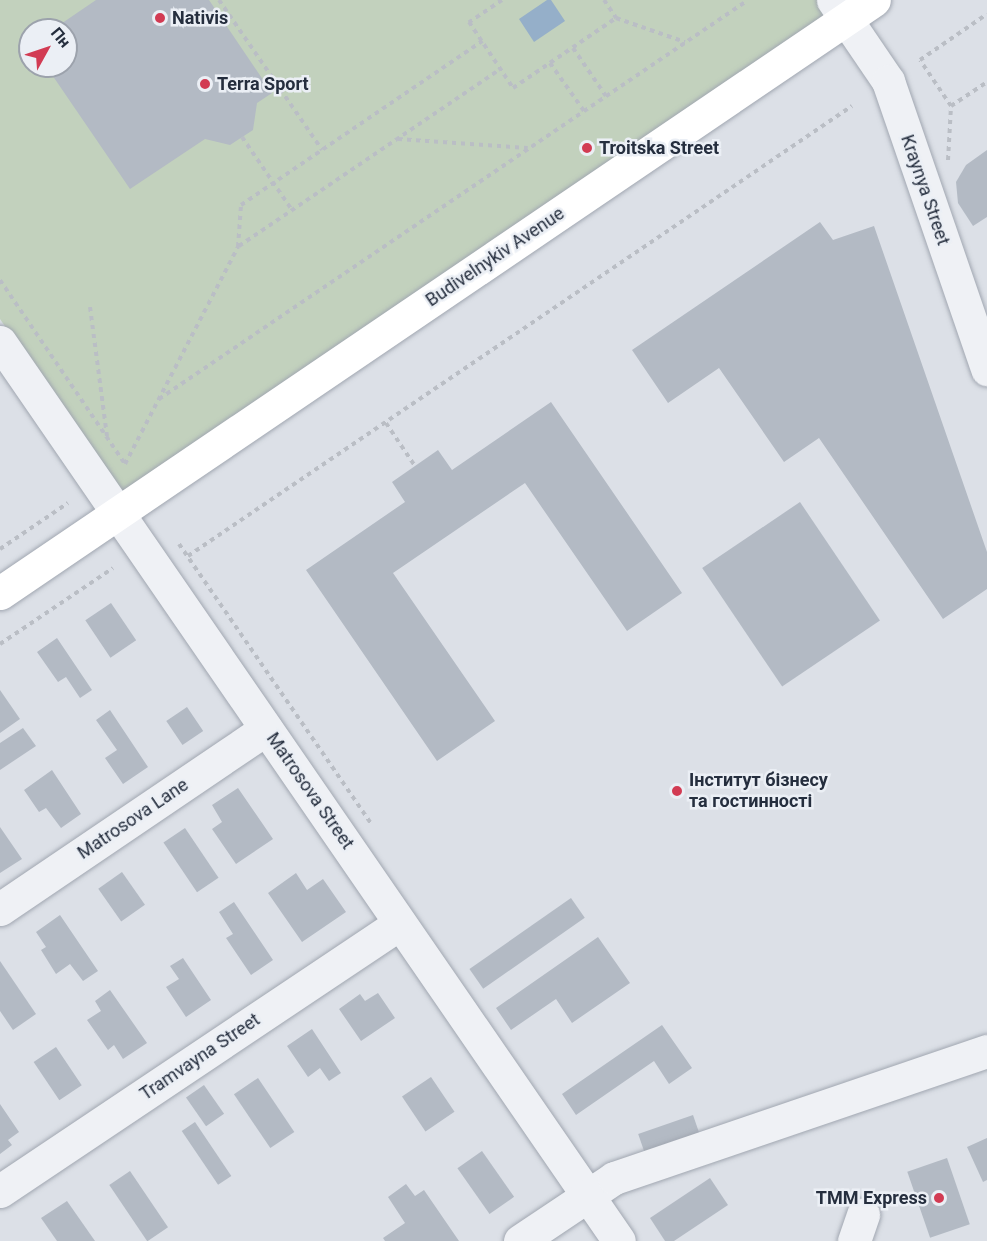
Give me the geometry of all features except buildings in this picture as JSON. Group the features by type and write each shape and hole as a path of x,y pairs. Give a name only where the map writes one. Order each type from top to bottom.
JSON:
{"main road":[{"name":"Budivelnykiv Avenue","path":"0,593 840,9 874,0"}],"street":[{"name":"Kraynya Street","path":"840,9 888,81 987,369"},
{"name":"Matrosova Street","path":"0,342 619,1241"},
{"name":"Matrosova Lane","path":"0,909 266,729"},
{"name":"Tramvayna Street","path":"0,1191 400,923"},
{"path":"520,1241 614,1178 987,1051"}],"path":[{"path":"219,0 322,150"},
{"path":"502,0 469,22 513,88 616,18"},
{"path":"604,0 616,18 686,42"},
{"path":"159,399 748,0"},
{"path":"987,14 920,60 951,106 987,82"},
{"path":"0,280 125,464 238,247 241,205 482,41"},
{"path":"573,48 606,96"},
{"path":"550,63 584,111"},
{"path":"238,247 500,69"},
{"path":"188,556 852,106"},
{"path":"242,137 292,210"},
{"path":"397,139 529,148"},
{"path":"90,307 107,436"},
{"path":"386,423 415,466"},
{"path":"0,549 68,503"},
{"path":"179,544 375,830"},
{"path":"0,644 113,568"}],"green space":[{"path":"0,0 818,0 827,14 119,494 0,319"}],"water":[{"path":"547,0 551,0 565,21 534,42 519,19"}],"place":[{"name":"Nativis","path":"160,18"},
{"name":"Terra Sport","path":"205,84"},
{"name":"Troitska Street","path":"587,148"},
{"name":"Інститут бізнесу та гостинності","path":"677,791"},
{"name":"TMM Express","path":"939,1198"}]}
